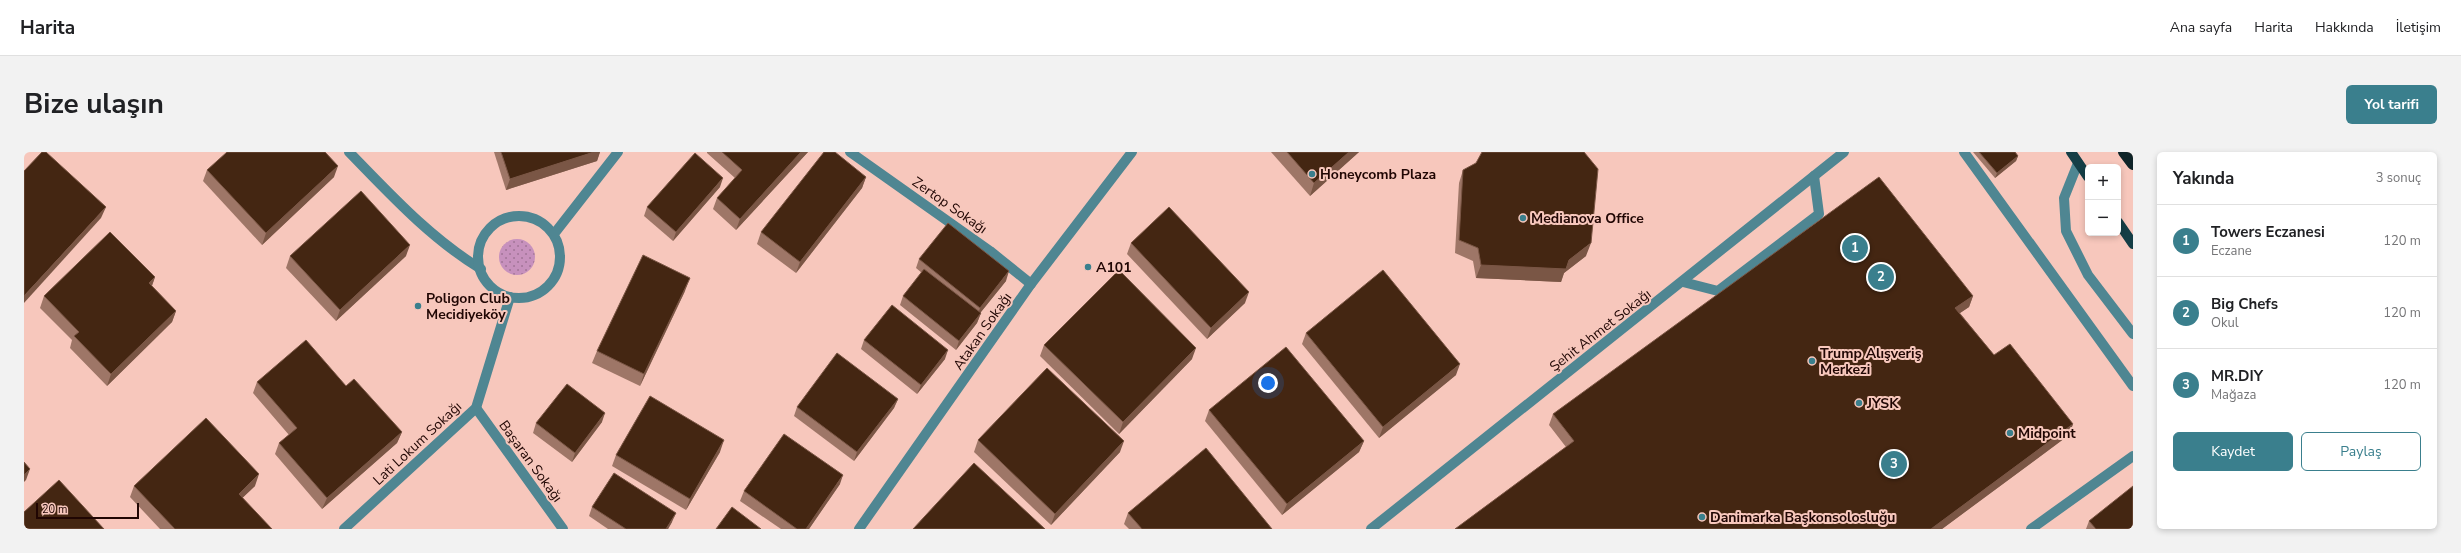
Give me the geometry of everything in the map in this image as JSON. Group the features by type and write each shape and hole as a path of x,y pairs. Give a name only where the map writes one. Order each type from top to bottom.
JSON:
{"highway":[{"path":"2124,152 2133,164"}],"main road":[{"path":"2071,152 2085,173"},
{"path":"2121,226 2133,244"}],"street":[{"path":"349,152 404,208 454,252 480,269"},
{"path":"554,234 618,152"},
{"name":"Zertop Sokağı","path":"850,152 990,251 1032,284"},
{"name":"Atakan Sokağı","path":"859,529 1032,284 1132,152"},
{"name":"Şehit Ahmet Sokağı","path":"1371,529 1683,282 1844,152"},
{"path":"1964,152 2133,386"},
{"path":"2078,163 2064,198 2066,231 2088,275 2133,334"},
{"path":"1683,282 1718,291 1819,214 1814,176"},
{"path":"518,215 532,217 544,224 554,234 559,246 560,260 557,273 550,284 540,293 527,298 510,297 501,294 490,285 482,274 480,269 479,247 484,235 493,224 505,218 518,215"},
{"name":"Lati Lokum Sokağı","path":"344,529 476,408 510,297"},
{"name":"Başaran Sokağı","path":"476,408 563,529"},
{"path":"2031,529 2133,456"}],"shaded area":[{"path":"521,239 530,244 534,250 534,264 530,270 521,275 513,275 504,270 500,264 499,253 504,244 510,240"}],"building":[{"path":"42,152 46,152 106,207 24,296 24,171"},
{"path":"227,152 325,152 338,166 266,233 207,170"},
{"path":"501,152 594,152 510,179"},
{"path":"722,152 801,152 740,219 717,198 742,170"},
{"path":"824,152 835,152 866,177 800,262 761,232"},
{"path":"1287,152 1349,152 1314,183"},
{"name":"Medianova Office","path":"1482,152 1584,152 1598,169 1591,243 1569,260 1566,269 1481,265 1478,248 1459,240 1463,170 1476,163"},
{"path":"1979,152 2015,152 2018,156 1997,173"},
{"path":"695,153 723,178 676,232 647,207"},
{"name":"Trump Alışveriş Merkezi","path":"1879,177 1973,296 1955,308 1994,355 2010,344 2073,424 1931,529 1455,529 1574,441 1553,414"},
{"path":"361,191 410,245 340,310 290,256"},
{"path":"1169,207 1249,292 1211,328 1131,243"},
{"path":"948,223 1009,271 980,308 919,259"},
{"path":"110,232 155,277 149,283 176,311 111,374 74,336 79,332 44,296"},
{"path":"643,255 690,278 644,374 597,351"},
{"path":"924,269 981,313 959,341 903,296"},
{"path":"1119,270 1196,348 1123,422 1044,345"},
{"path":"1383,270 1460,364 1383,427 1306,333"},
{"path":"892,305 948,350 921,385 864,340"},
{"path":"306,340 346,386 354,379 402,432 327,498 279,443 297,428 257,382"},
{"path":"1286,347 1364,441 1287,504 1209,410"},
{"path":"837,353 898,399 857,452 797,407"},
{"path":"1047,368 1124,441 1055,514 978,440"},
{"path":"567,384 605,413 575,453 536,423"},
{"path":"650,396 724,440 690,499 616,455"},
{"path":"206,418 259,474 239,494 272,529 175,529 134,486"},
{"path":"784,434 843,475 806,529 797,529 744,491"},
{"path":"1206,448 1272,529 1142,529 1128,513"},
{"path":"24,462 30,469 24,475"},
{"path":"974,463 1045,529 913,529"},
{"path":"614,473 676,513 666,529 626,529 592,507"},
{"path":"59,480 104,529 24,529 24,512"},
{"path":"2133,486 2133,529 2096,529 2089,521"},
{"path":"732,507 761,529 716,529"}],"place":[{"name":"Honeycomb Plaza","path":"1312,174"},
{"name":"Medianova Office","path":"1523,218"},
{"name":"Towers Eczanesi","path":"1855,248"},
{"name":"A101","path":"1088,267"},
{"name":"Big Chefs","path":"1881,277"},
{"name":"Poligon Club Mecidiyeköy","path":"418,306"},
{"name":"Trump Alışveriş Merkezi","path":"1812,361"},
{"name":"JYSK","path":"1859,403"},
{"name":"Midpoint","path":"2010,433"},
{"name":"MR.DIY","path":"1894,464"},
{"name":"Danimarka Başkonsolosluğu","path":"1702,517"}]}
